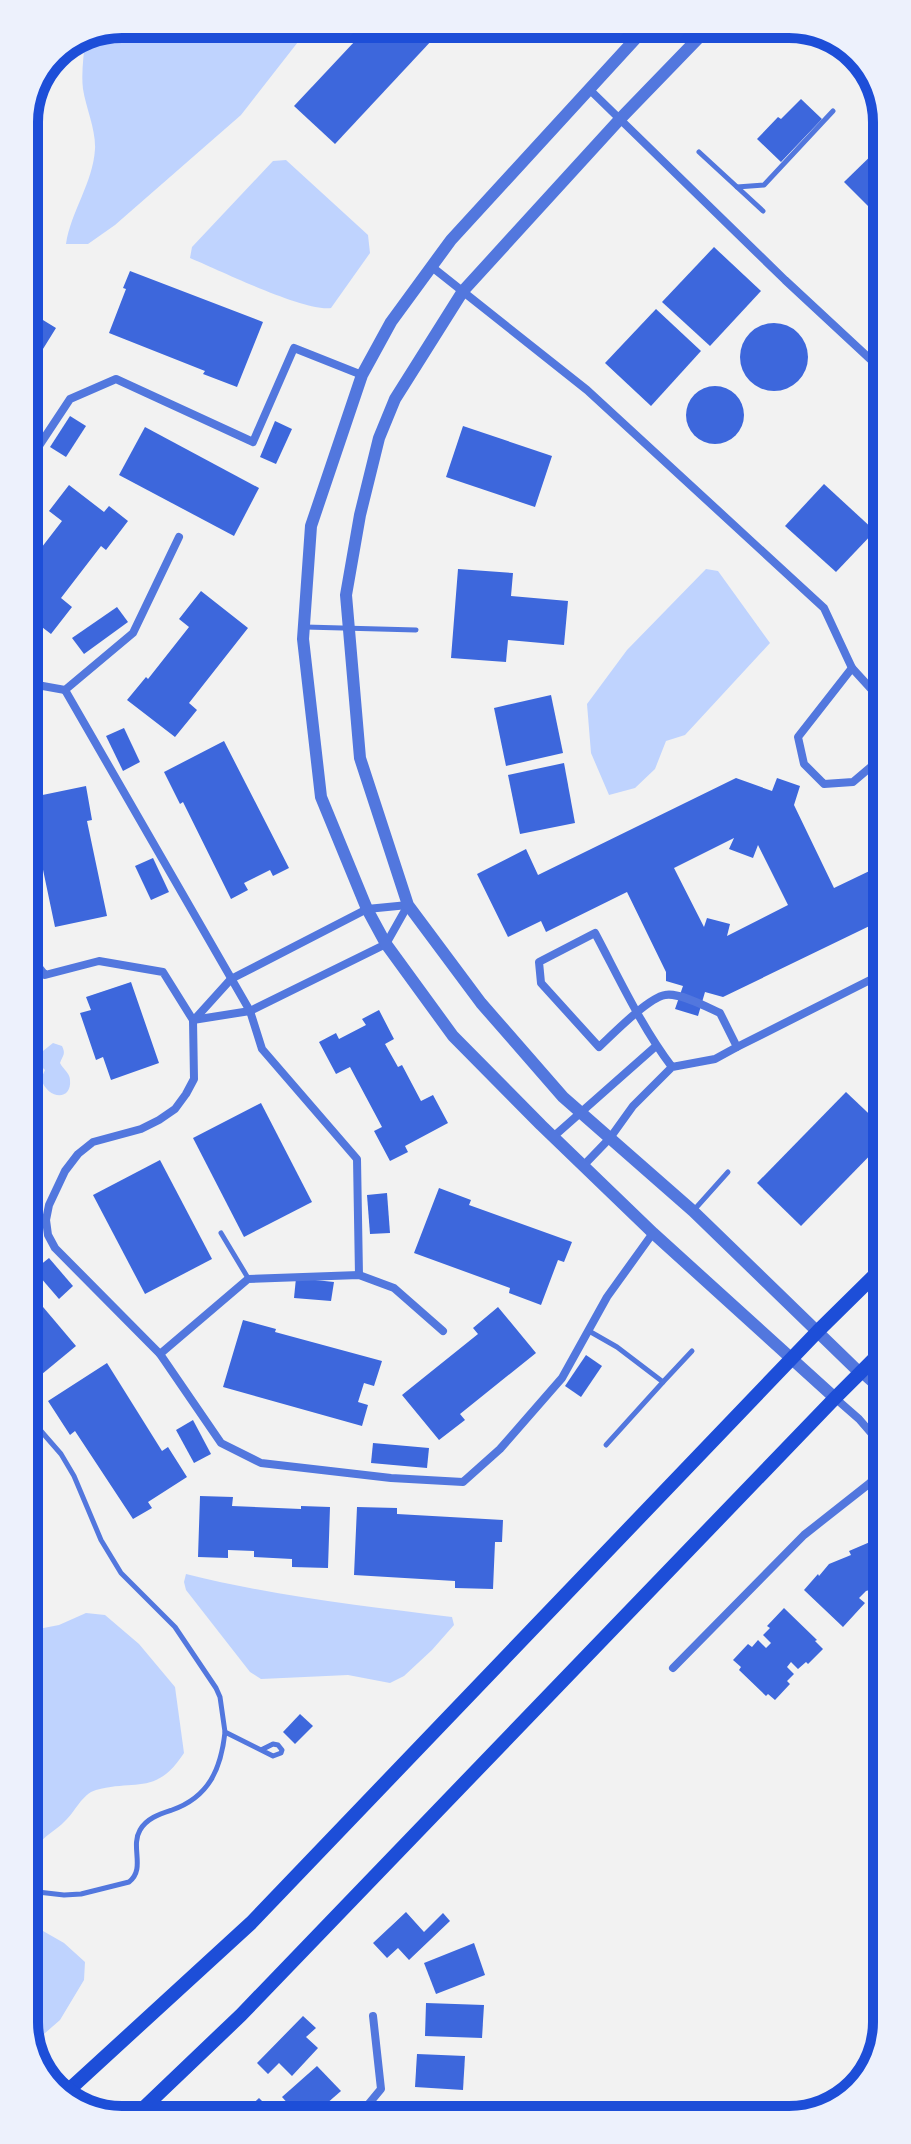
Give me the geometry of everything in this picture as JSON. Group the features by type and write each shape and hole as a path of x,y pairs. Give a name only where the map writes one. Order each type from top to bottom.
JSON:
{"main road":[{"path":"70,2088 251,1923 873,1277"},
{"path":"146,2106 241,2015 873,1360"}],"street":[{"path":"636,38 451,240 391,322 362,375 311,526 303,639 321,797 367,909 386,944 453,1036 653,1233 859,1419 873,1435"},
{"path":"698,38 463,291 395,399 379,438 360,515 346,595 360,758 408,905 481,1003 563,1097 693,1211 873,1384"},
{"path":"590,90 873,362"},
{"path":"432,267 587,390 824,608 852,668 873,691"},
{"path":"38,447 70,399 116,379 253,442 294,348 362,375"},
{"path":"65,690 133,633 179,537"},
{"path":"852,668 798,737 804,764 824,784 853,782 873,766"},
{"path":"38,685 65,690 250,1011 262,1049 357,1159 359,1275"},
{"path":"193,1020 231,979 367,909 408,905"},
{"path":"193,1020 250,1011 386,944 408,905"},
{"path":"672,1067 656,1046 637,1012 595,933 539,962 541,983 599,1047 637,1012 665,995 680,997 720,1013 737,1047"},
{"path":"38,966 45,975 99,961 163,972 193,1020 194,1079 186,1094 175,1109 159,1120 141,1129 93,1142 78,1154 49,1205 46,1220 48,1235 55,1248 160,1354 221,1443 261,1463 391,1478 463,1482 500,1449 562,1378 607,1297 653,1233"},
{"path":"583,1166 610,1138 633,1106 672,1067 715,1059 873,979"},
{"path":"553,1137 656,1046"},
{"path":"160,1354 248,1279 359,1275 394,1288 443,1331"},
{"path":"673,1668 804,1535 873,1480"},
{"path":"367,2106 381,2089 373,2016"}],"lane":[{"path":"737,187 764,185 833,111"},
{"path":"699,152 763,211"},
{"path":"304,627 416,630"},
{"path":"693,1211 728,1172"},
{"path":"221,1233 248,1279"},
{"path":"588,1330 617,1347 663,1382"},
{"path":"606,1445 692,1351"},
{"path":"38,1427 68,1465 101,1540 121,1573 175,1627 216,1688 225,1732 223,1752 205,1790 192,1802 147,1822 139,1831 135,1843 137,1871 134,1878 81,1894 38,1892"},
{"path":"225,1732 261,1750"}],"water":[{"path":"301,38 241,115 115,225 88,244 66,244 90,174 95,149 82,70 84,47 111,39"},
{"path":"286,160 368,235 370,253 331,308 302,304 282,297 190,258 192,247 273,161"},
{"path":"706,569 718,571 770,643 685,735 666,741 655,769 635,788 609,795 591,753 587,704 627,650"},
{"path":"53,1043 62,1046 64,1053 60,1063 70,1080 70,1087 64,1094 54,1094 44,1086 41,1079 45,1070 38,1065 38,1052"},
{"path":"186,1574 285,1594 452,1617 454,1625 404,1676 390,1683 348,1675 261,1679 250,1672 186,1590"},
{"path":"86,1613 105,1615 139,1644 175,1687 184,1753 174,1766 154,1781 110,1787 87,1795 38,1846 38,1629 59,1625"},
{"path":"38,1928 64,1943 85,1962 84,1980 60,2020 40,2038"}],"building":[{"path":"358,38 434,38 335,144 294,106"},
{"path":"801,99 822,119 781,162 757,139"},
{"path":"873,154 873,211 844,182"},
{"path":"714,247 761,291 710,346 662,302"},
{"path":"130,271 263,322 237,387 109,333"},
{"path":"656,309 701,351 651,406 605,363"},
{"path":"38,317 56,328 38,357"},
{"path":"767,323 781,323 793,328 803,338 808,357 803,376 793,386 781,391 767,391 755,386 745,376 740,364 740,350 745,338 755,328"},
{"path":"715,386 726,388 735,395 742,404 742,426 735,435 726,442 715,444 704,442 695,435 688,426 686,415 688,404 695,395 704,388"},
{"path":"70,416 86,426 66,457 50,447"},
{"path":"275,421 292,429 276,464 260,457"},
{"path":"463,426 552,456 535,507 446,477"},
{"path":"145,427 259,488 234,536 119,475"},
{"path":"824,484 873,529 873,533 836,572 785,526"},
{"path":"69,485 104,512 109,506 128,521 106,550 101,546 61,598 72,607 51,634 38,624 38,552 62,521 49,511"},
{"path":"458,569 513,573 511,596 568,601 564,645 508,640 506,662 451,658"},
{"path":"201,591 248,628 189,703 197,710 175,737 127,700 146,677 148,679 189,627 179,619"},
{"path":"117,607 128,622 84,654 72,638"},
{"path":"551,695 563,753 506,766 494,708"},
{"path":"124,728 140,762 123,771 106,736"},
{"path":"224,741 289,868 273,876 270,870 244,883 248,890 231,899 183,802 180,804 164,772"},
{"path":"564,763 575,823 520,834 508,775"},
{"path":"736,778 772,791 777,778 800,786 794,805 834,888 873,869 873,924 723,997 705,992 698,1016 675,1009 683,986 666,981 666,972 627,892 546,932 541,921 508,937 477,874 526,849 538,875","holes":["734,838 729,849 753,858 758,845 788,905 727,936 730,924 707,918 704,927 674,868"]},
{"path":"86,786 92,820 87,821 107,916 55,927 38,846 38,796"},
{"path":"153,858 169,892 151,900 135,866"},
{"path":"131,982 159,1063 111,1080 103,1057 96,1060 80,1013 91,1010 86,997"},
{"path":"379,1010 394,1039 385,1044 398,1067 402,1065 421,1101 433,1095 448,1123 405,1146 408,1152 390,1161 374,1131 382,1127 350,1067 336,1074 319,1042 336,1033 339,1039 366,1025 362,1019"},
{"path":"846,1092 873,1118 873,1152 801,1226 757,1183"},
{"path":"261,1103 312,1202 244,1237 193,1138"},
{"path":"160,1160 212,1259 145,1294 93,1195"},
{"path":"439,1188 471,1200 469,1205 572,1242 564,1262 558,1260 541,1305 509,1293 510,1288 414,1253"},
{"path":"387,1193 390,1233 370,1234 367,1195"},
{"path":"49,1258 73,1286 59,1299 38,1275 38,1267"},
{"path":"296,1278 334,1282 331,1301 294,1298"},
{"path":"38,1301 76,1346 38,1377"},
{"path":"498,1307 536,1353 460,1414 465,1420 439,1440 402,1395 478,1334 473,1328"},
{"path":"243,1320 276,1329 275,1332 382,1361 374,1386 364,1383 358,1402 368,1405 362,1426 223,1387"},
{"path":"586,1355 602,1366 581,1397 565,1386"},
{"path":"107,1363 162,1451 168,1447 187,1477 148,1502 152,1508 133,1519 75,1431 70,1435 48,1401"},
{"path":"193,1420 211,1454 194,1463 176,1430"},
{"path":"373,1443 429,1448 427,1468 371,1463"},
{"path":"200,1496 233,1497 232,1506 330,1507 328,1568 292,1567 292,1559 254,1557 254,1551 228,1550 228,1558 198,1557"},
{"path":"357,1507 397,1508 397,1514 503,1520 502,1542 495,1542 493,1589 455,1588 455,1581 354,1575"},
{"path":"870,1542 873,1546 873,1589 859,1598 865,1603 843,1627 804,1590 829,1564 851,1555 849,1551"},
{"path":"784,1608 823,1649 798,1669 791,1662 787,1667 794,1674 787,1681 790,1684 775,1700 768,1694 766,1696 733,1660 748,1644 752,1647 758,1640 766,1648 771,1643 763,1635"},
{"path":"300,1714 313,1726 295,1744 283,1732"},
{"path":"406,1912 424,1932 443,1913 450,1921 409,1960 398,1948 387,1958 373,1943"},
{"path":"474,1943 485,1975 436,1994 424,1963"},
{"path":"426,2003 484,2005 482,2038 425,2036"},
{"path":"303,2016 316,2028 306,2037 318,2048 292,2076 279,2063 268,2074 257,2063"},
{"path":"417,2054 465,2056 463,2090 415,2087"},
{"path":"317,2066 341,2091 324,2106 290,2106 282,2097"},
{"path":"259,2098 267,2106 251,2106"}]}
